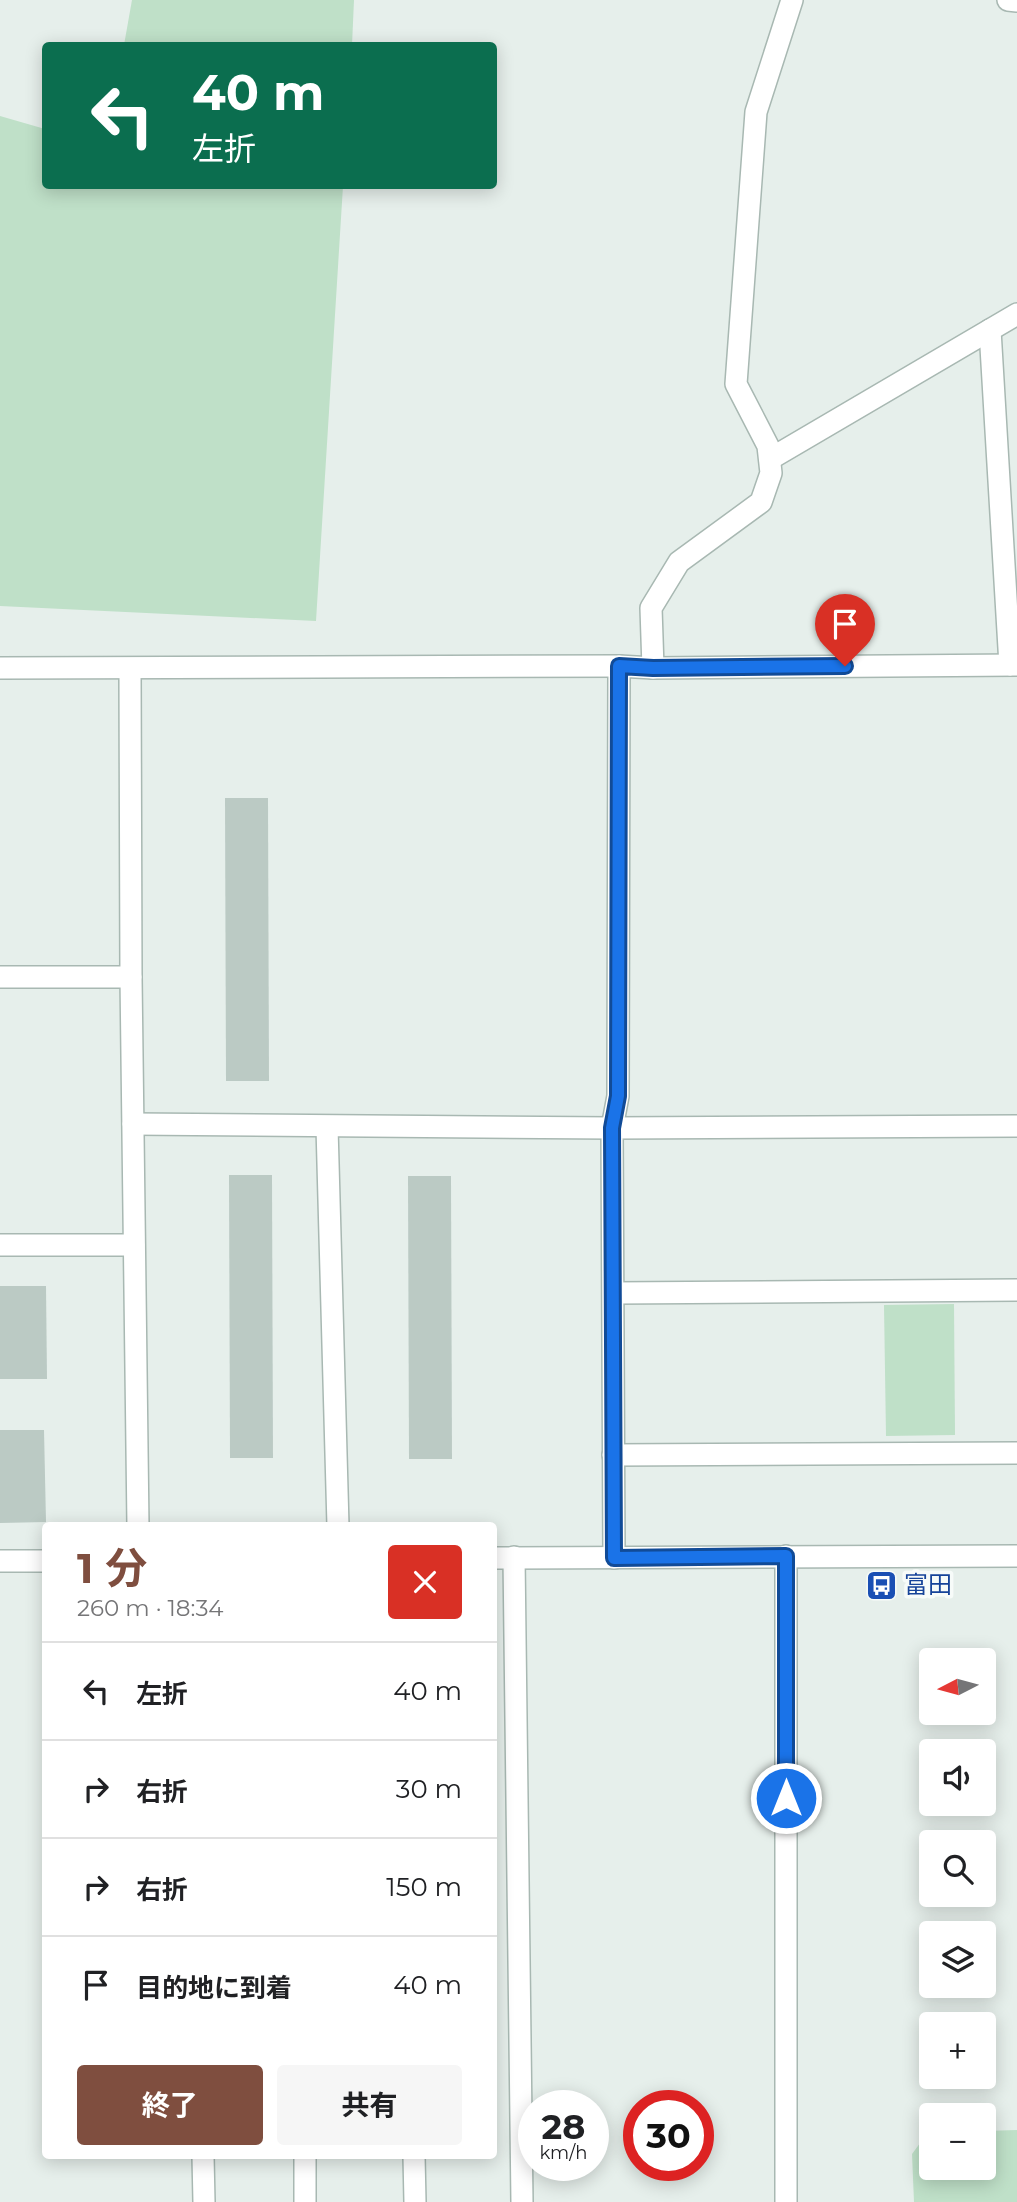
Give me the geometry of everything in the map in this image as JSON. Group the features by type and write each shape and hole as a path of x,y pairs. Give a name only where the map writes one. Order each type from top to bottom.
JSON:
{"street":[{"path":"653,668 651,608 679,562 761,502 771,473 768,446 736,384 756,111 792,0"},
{"path":"1007,0 1017,1"},
{"path":"770,459 1017,314"},
{"path":"0,668 1013,665 1010,557 990,330"},
{"path":"614,1558 612,1128 618,1096 619,666"},
{"path":"130,669 138,1522"},
{"path":"0,977 131,977"},
{"path":"133,1124 612,1128 1017,1126"},
{"path":"327,1127 338,1522"},
{"path":"0,1245 134,1245"},
{"path":"614,1293 1017,1290"},
{"path":"613,1455 1017,1453"},
{"path":"786,1556 786,2202"},
{"path":"522,2202 504,1558 1017,1556"},
{"path":"0,1561 42,1561"},
{"path":"203,2159 204,2202"},
{"path":"304,2159 305,2202"},
{"path":"415,2159 415,2202"}],"green space":[{"path":"132,0 354,0 352,42 125,42"},
{"path":"0,116 42,128 42,189 343,189 316,621 0,606"},
{"path":"954,1304 955,1435 886,1436 884,1305"},
{"path":"1017,2130 1017,2202 914,2202 912,2154 919,2145 919,2180 996,2180 996,2131"}],"building":[{"path":"225,798 268,798 269,1081 226,1081"},
{"path":"229,1175 272,1175 273,1458 230,1458"},
{"path":"408,1176 451,1176 452,1459 409,1459"},
{"path":"0,1286 46,1286 47,1379 0,1379"},
{"path":"0,1430 44,1430 46,1522 0,1523"}],"place":[{"name":"富田","path":"881,1585"}],"route":[{"path":"786,1798 786,1556 614,1558 612,1128 618,1096 619,666 845,666"}]}
